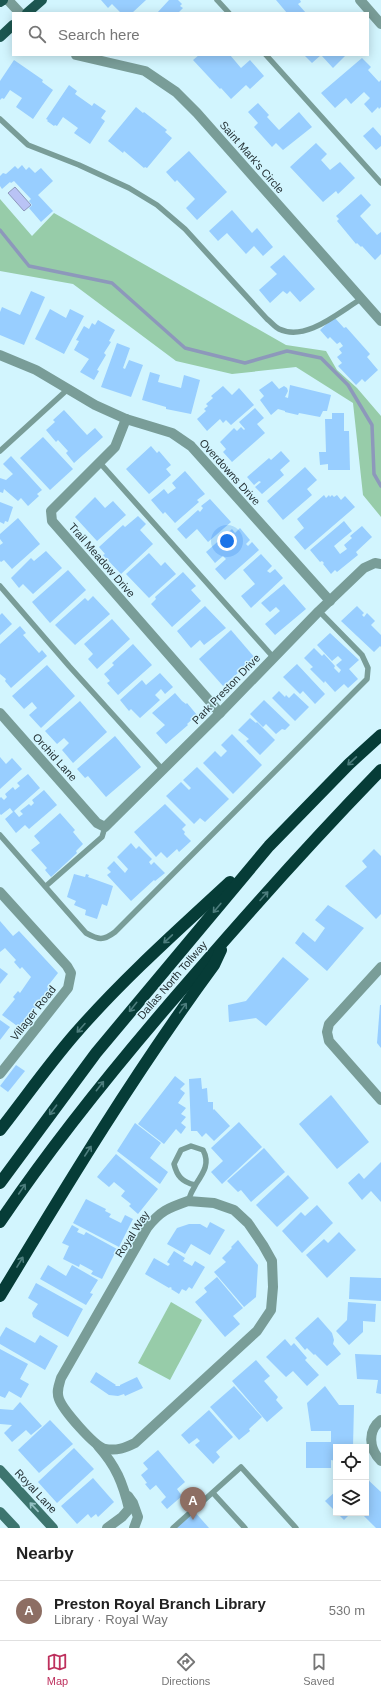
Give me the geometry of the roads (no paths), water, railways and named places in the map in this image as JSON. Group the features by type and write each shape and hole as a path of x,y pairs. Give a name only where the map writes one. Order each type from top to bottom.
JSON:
{"highway":[{"name":"Dallas North Tollway","path":"0,1183 96,1053 269,846 349,764 381,735"},
{"name":"Dallas North Tollway","path":"0,1222 32,1174 120,1061 228,935 381,770"},
{"path":"0,1130 75,1034 106,1000 136,969 269,846"},
{"path":"0,1296 85,1156 138,1075 214,965 228,935"}],"main road":[{"path":"28,12 42,0"},
{"path":"0,37 12,27"},
{"name":"Royal Lane","path":"0,1470 54,1528"},
{"path":"0,1512 15,1528"}],"street":[{"path":"8,0 19,12"},
{"path":"360,0 381,24"},
{"name":"Saint Mark's Circle","path":"80,56 145,72 176,92 197,113 381,321"},
{"name":"Overdowns Drive","path":"0,354 36,370 95,405 126,419 172,434 191,446 330,602"},
{"name":"Trail Meadow Drive","path":"126,419 115,447 52,511 52,521 220,713"},
{"name":"Park Preston Drive","path":"105,827 364,568 375,563 381,564"},
{"name":"Orchid Lane","path":"0,713 92,816 97,824 105,827"},
{"name":"Villager Road","path":"0,892 67,966 71,973 68,988 0,1074"},
{"path":"381,967 329,1024 327,1032 329,1041 381,1100"},
{"name":"Royal Way","path":"96,1445 106,1449 124,1449 135,1443 257,1330 271,1310 274,1287 272,1261 248,1223 234,1210 214,1203 188,1201 171,1207 156,1215 147,1228 61,1378 57,1390 64,1408 96,1445 111,1461 125,1492 129,1509 122,1517 107,1528"},
{"path":"381,1420 376,1424 372,1432 371,1444 374,1453 381,1461"},
{"name":"Royal Way","path":"125,1492 134,1503 138,1517 134,1528"}],"lane":[{"path":"217,0 228,12"},
{"path":"267,56 381,183"},
{"path":"0,119 28,145 79,165 129,188 157,205 185,229 267,319 279,329 294,333 313,329 361,299"},
{"path":"0,451 68,389"},
{"path":"100,463 274,658"},
{"path":"0,586 69,666 163,770"},
{"path":"0,836 46,886 86,934 97,939 108,937 127,921 367,679 368,668 362,655 320,611"},
{"path":"46,886 102,838 105,827"},
{"path":"188,1201 195,1185 205,1172 207,1157 203,1150 191,1146 181,1150 174,1164 177,1175 186,1183 195,1185"},
{"path":"173,1528 241,1467 296,1528"},
{"path":"212,1493 245,1528"}],"water":[{"path":"15,187 31,205 24,211 8,193"}],"waterway":[{"path":"0,230 29,266 112,283 185,348 245,363 287,351 321,358 348,385 372,425 374,474 381,486"}],"place":[{"name":"Preston Royal Branch Library","path":"193,1520"}]}
